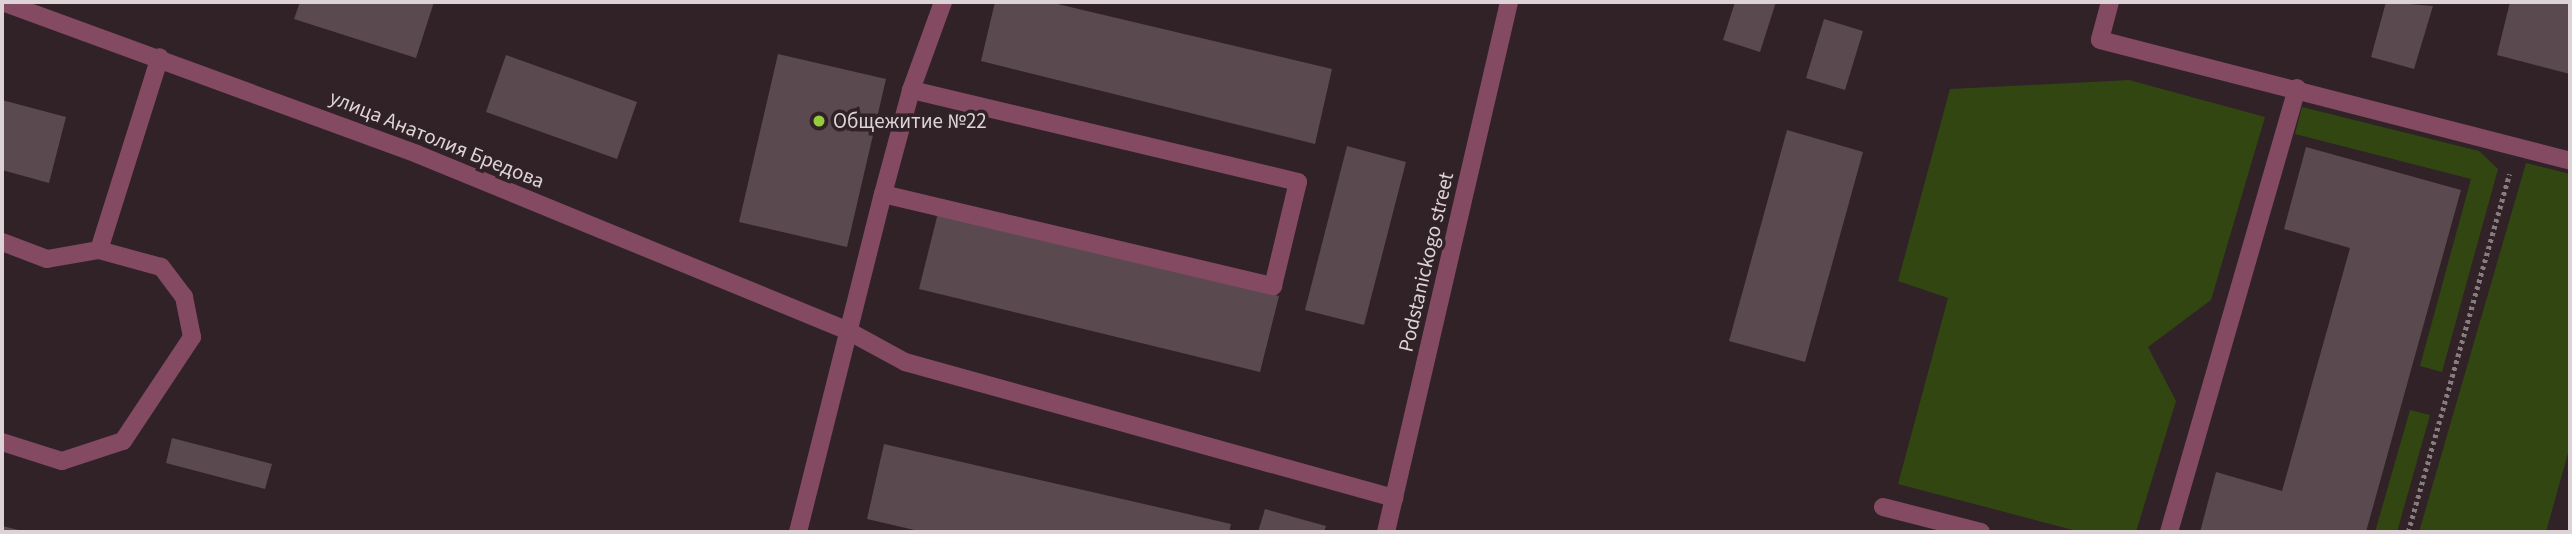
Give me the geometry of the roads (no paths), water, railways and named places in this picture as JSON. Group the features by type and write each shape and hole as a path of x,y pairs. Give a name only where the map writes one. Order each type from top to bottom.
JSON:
{"street":[{"name":"улица Анатолия Бредова","path":"2,2 160,57 417,154 850,332 905,362 1394,498"},
{"name":"Podstanickogo street","path":"1387,532 1510,2"},
{"path":"2110,2 2100,40 2297,88 2570,161"},
{"path":"798,532 883,194 938,3"},
{"path":"99,250 160,57"},
{"path":"2169,532 2297,88"},
{"path":"883,194 1273,286 1298,182 911,90"},
{"path":"2,242 47,259 99,250 161,267 184,297 192,337 123,441 62,461 2,442"},
{"path":"1883,506 1981,532"}],"place":[{"name":"Общежитие №22","path":"819,121"}]}
